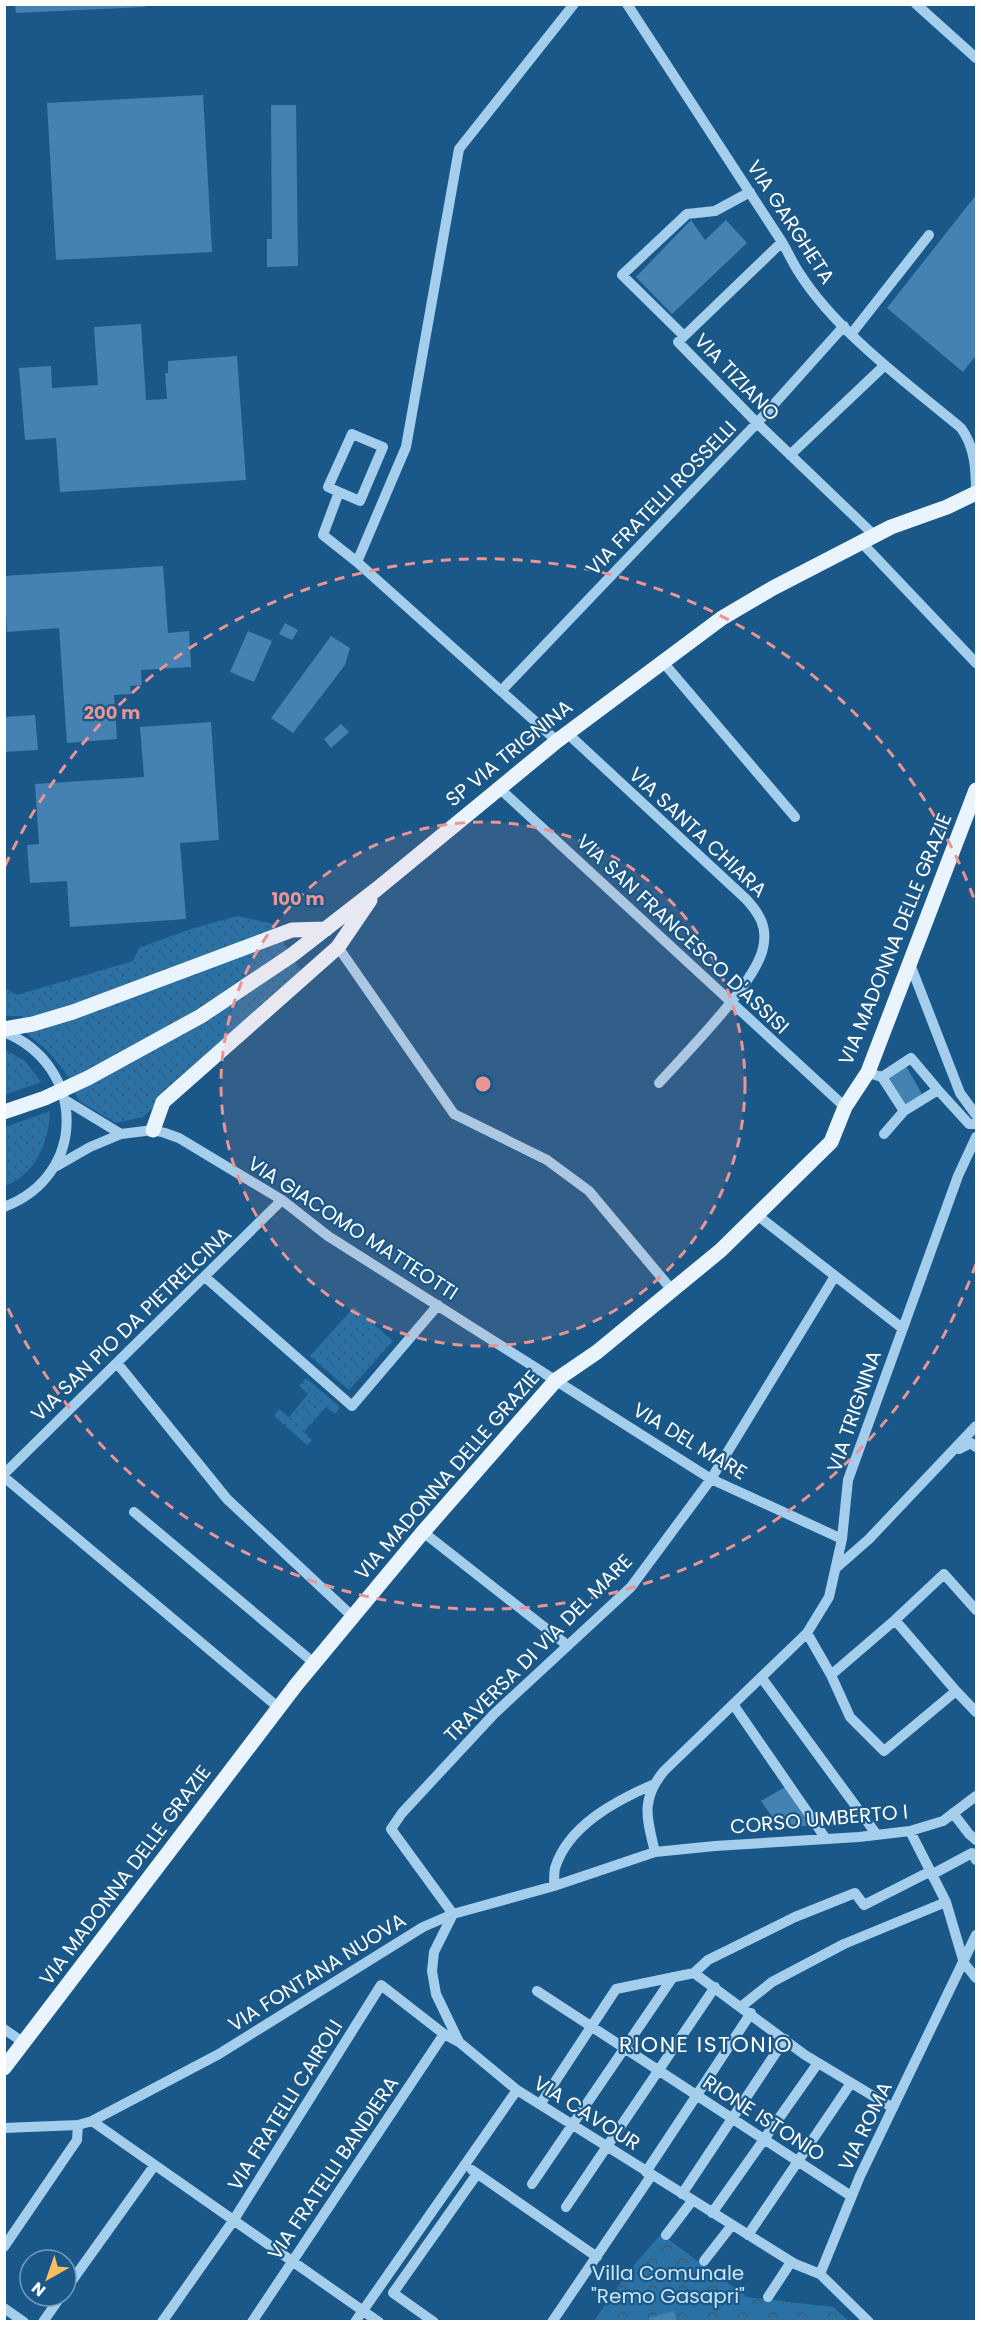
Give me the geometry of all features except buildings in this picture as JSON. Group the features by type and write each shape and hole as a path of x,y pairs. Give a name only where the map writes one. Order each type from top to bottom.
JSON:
{"main road":[{"name":"SP VIA TRIGNINA","path":"4,1112 45,1098 88,1078 201,1016 292,955 377,889 498,787 662,661 722,618 773,588 891,527 946,507 976,493"},
{"name":"VIA MADONNA DELLE GRAZIE","path":"4,2068 314,1663 423,1532 556,1380 597,1352 721,1250 831,1142 845,1107 875,1075 910,964 976,790"},
{"path":"153,1130 163,1102 338,947 377,889"},
{"path":"4,1030 73,1012 292,930 326,929"}],"street":[{"path":"357,562 406,447 459,149 574,4"},
{"name":"VIA GARGHETA","path":"627,4 782,242 800,275 820,300 885,365 961,428 976,436"},
{"path":"916,4 976,58"},
{"path":"684,336 622,275 687,214 715,211 750,192"},
{"name":"VIA FRATELLI ROSSELLI","path":"501,691 848,330 929,235"},
{"name":"VIA TIZIANO","path":"782,242 678,342 869,539 976,663"},
{"path":"790,455 885,365"},
{"path":"961,428 972,450 976,493"},
{"path":"352,434 383,447 360,501 339,492 328,487 352,434"},
{"name":"VIA SANTA CHIARA","path":"339,492 323,535 357,562 501,691 562,737 758,912 763,926 764,948 756,967 730,1002 659,1083"},
{"path":"662,661 795,817"},
{"name":"VIA SAN FRANCESCO D'ASSISI","path":"498,787 845,1107"},
{"path":"338,947 454,1113 547,1160 589,1191 672,1290"},
{"path":"910,964 960,1093 976,1115"},
{"path":"4,1030 30,1045 43,1056 60,1084 65,1100 66,1134 55,1167 31,1193 4,1207"},
{"path":"904,1111 875,1075 911,1058 969,1124 976,1124"},
{"path":"884,1134 904,1111 938,1090"},
{"path":"65,1100 121,1134"},
{"name":"VIA GIACOMO MATTEOTTI","path":"55,1167 121,1134 153,1130 179,1138 282,1200 328,1236 556,1380"},
{"name":"VIA TRIGNINA","path":"652,1785 663,1771 807,1633 830,1597 842,1539 848,1480 958,1176 976,1137"},
{"name":"VIA SAN PIO DA PIETRELCINA","path":"4,1475 282,1200"},
{"path":"757,1215 902,1328"},
{"name":"TRAVERSA DI VIA DEL MARE","path":"453,1914 391,1829 402,1813 494,1714 631,1587 711,1479 835,1276"},
{"path":"205,1277 352,1406 438,1305"},
{"path":"117,1364 227,1499 353,1617"},
{"name":"VIA DEL MARE","path":"556,1380 711,1479 842,1539"},
{"path":"836,1569 869,1539 976,1426"},
{"path":"951,1453 971,1443 976,1447"},
{"path":"4,1475 279,1708"},
{"path":"134,1512 314,1663"},
{"path":"423,1532 567,1645"},
{"path":"831,1675 944,1574 976,1610"},
{"path":"895,1620 976,1712"},
{"path":"807,1633 831,1675 850,1717 884,1751 956,1690"},
{"path":"761,1677 877,1835"},
{"path":"733,1704 826,1839"},
{"path":"652,1785 646,1803 648,1825 655,1852"},
{"path":"554,1886 555,1869 566,1846 589,1822 618,1800 652,1785"},
{"name":"CORSO UMBERTO I","path":"655,1852 910,1831 942,1821 976,1796"},
{"path":"953,1813 976,1840"},
{"path":"910,1831 946,1902 964,1963 976,1978"},
{"name":"VIA FONTANA NUOVA","path":"4,2128 78,2125 92,2121 219,2054 423,1927 453,1914 554,1886 655,1852"},
{"path":"541,2103 616,1989 694,1973 708,1960 795,1917 855,1893 864,1905 975,1854"},
{"path":"742,2006 772,1982 844,1944 946,1902"},
{"name":"VIA CAVOUR","path":"453,1914 434,1952 432,1971 436,1994 459,2042 517,2090 791,2262 820,2274"},
{"name":"VIA ROMA","path":"820,2274 851,2196 976,1935"},
{"path":"694,1973 818,2063 893,2108"},
{"path":"532,2184 673,1977"},
{"name":"VIA FRATELLI CAIROLI","path":"162,2322 233,2221 381,1985 444,2034 459,2042"},
{"path":"566,2207 715,1988"},
{"name":"RIONE ISTONIO","path":"537,1990 851,2196"},
{"path":"552,2322 600,2254 697,2095 751,2013"},
{"path":"4,2029 24,2043"},
{"name":"VIA FRATELLI BANDIERA","path":"252,2322 444,2034"},
{"path":"682,2194 784,2039"},
{"path":"712,2213 818,2063"},
{"path":"748,2235 851,2083"},
{"path":"356,2322 517,2090"},
{"path":"92,2121 379,2322"},
{"path":"4,2247 77,2140 78,2125"},
{"path":"464,2165 600,2254"},
{"path":"78,2272 154,2166"},
{"path":"434,2322 393,2293 477,2174"},
{"path":"666,2235 692,2201"},
{"path":"704,2261 732,2225"},
{"path":"768,2297 791,2262"},
{"path":"820,2274 869,2322"},
{"path":"4,2308 24,2322"},
{"path":"42,2322 52,2308"}],"green space":[{"path":"237,916 273,924 302,973 143,1117 116,1123 79,1101 65,1072 48,1051 26,1033 22,1016 5,1016 4,988 17,995 133,961 139,948 188,930"},
{"path":"4,1049 25,1061 41,1082 5,1095"},
{"path":"50,1111 47,1134 39,1156 25,1174 5,1186 5,1127"},
{"path":"354,1307 393,1341 349,1390 310,1356"},
{"path":"306,1378 340,1407 335,1414 326,1407 304,1432 312,1440 307,1445 274,1416 279,1409 289,1417 308,1394 299,1386"},
{"name":"Villa Comunale \"Remo Gasapri\"","path":"661,2234 747,2297 833,2307 849,2321 593,2322 630,2270"}],"district":[{"name":"RIONE ISTONIO","path":"706,2044"}]}
